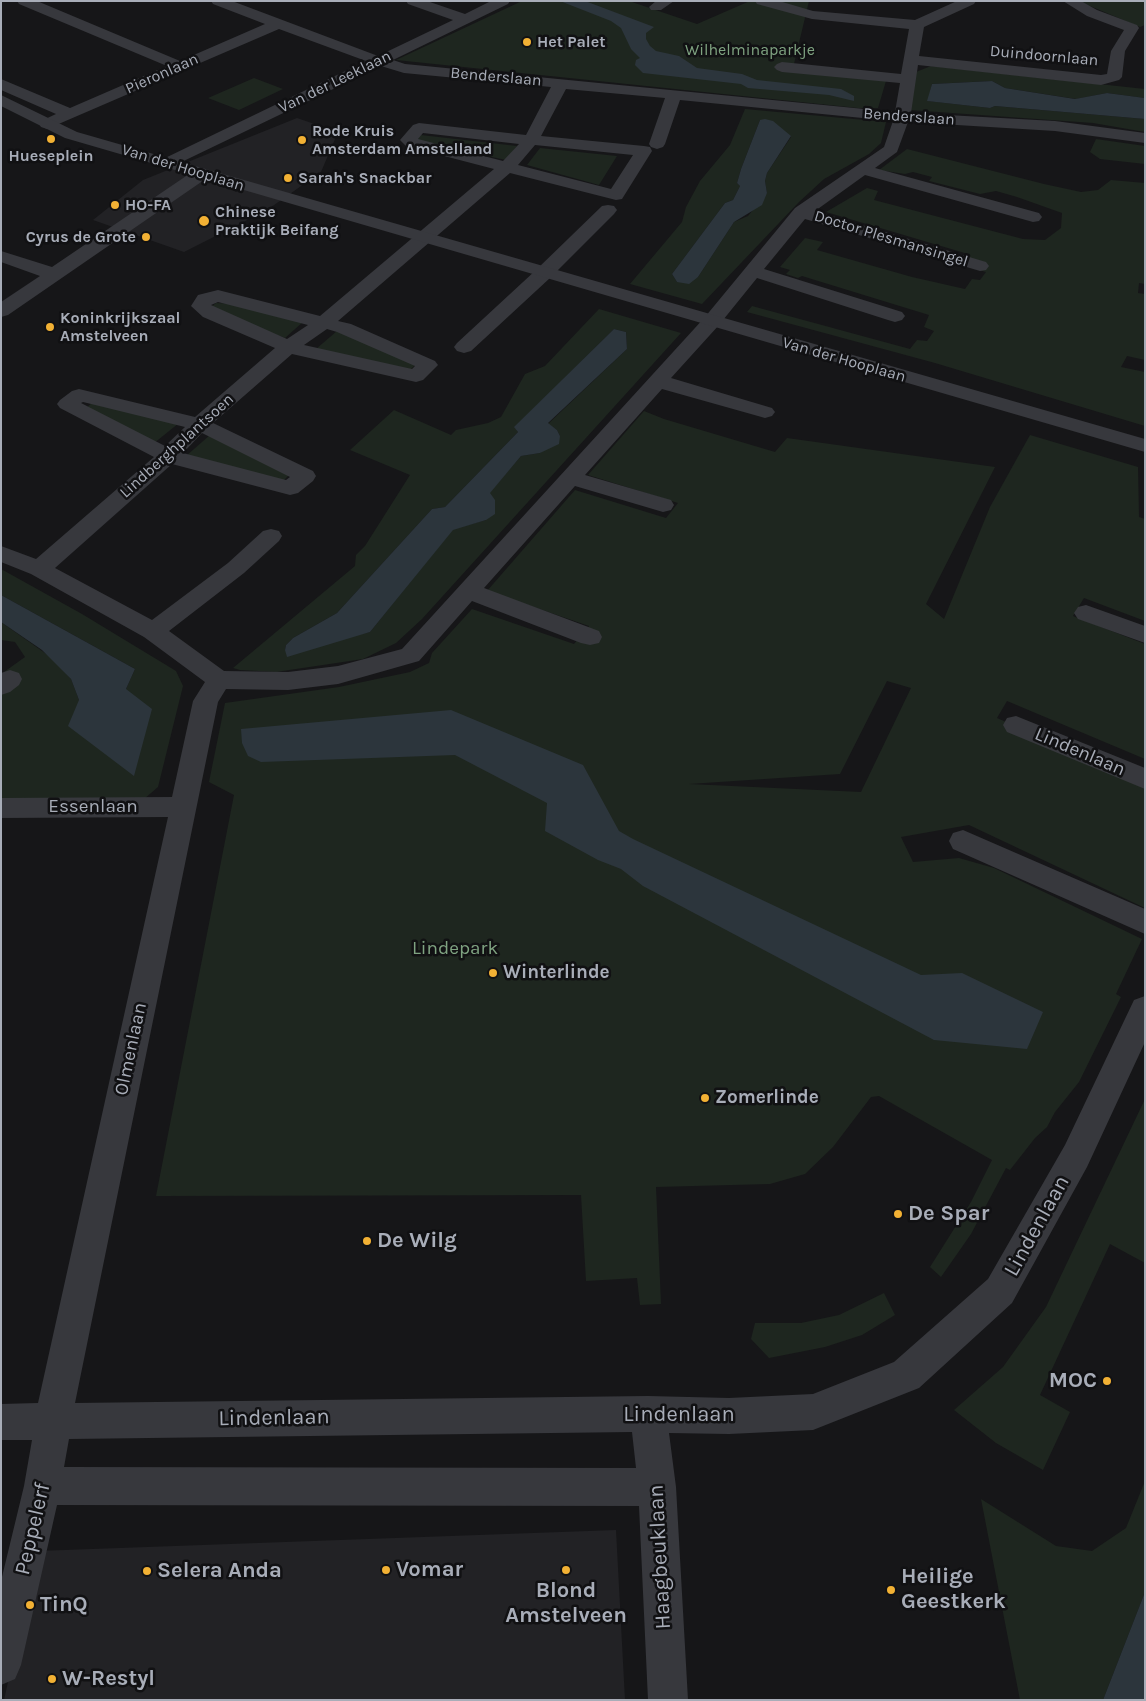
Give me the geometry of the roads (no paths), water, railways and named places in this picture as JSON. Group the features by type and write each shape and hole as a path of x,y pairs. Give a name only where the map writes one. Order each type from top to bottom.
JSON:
{"street":[{"path":"24,1 180,66"},
{"name":"Benderslaan","path":"218,1 277,24 404,68 902,118 1054,126 1145,138"},
{"path":"413,1 465,19"},
{"name":"Van der Leeklaan","path":"168,164 503,1"},
{"path":"762,1 812,15 917,25 969,1"},
{"name":"Duindoornlaan","path":"911,60 1101,80 1114,77 1118,51 1132,28 1092,13 1070,1"},
{"name":"Pieronlaan","path":"47,124 277,24"},
{"name":"Doctor Plesmansingel","path":"219,680 288,681 330,676 410,655 712,322 801,212 891,149 902,118 917,25"},
{"path":"782,68 907,79"},
{"name":"Lindberghplantsoen","path":"39,569 168,456 199,424 288,347 325,322 507,167 531,140 561,83"},
{"path":"1,84 69,114"},
{"path":"657,144 674,94"},
{"name":"Van der Hooplaan","path":"1,100 71,134 201,174 1145,446"},
{"path":"419,128 644,151 616,195 507,167 412,143 408,140 419,128"},
{"path":"862,169 1033,217"},
{"path":"1,311 201,174"},
{"path":"464,347 543,274 608,210"},
{"name":"Doctor Plesmansingel","path":"801,212 980,266"},
{"path":"1,256 54,274"},
{"path":"752,271 895,316"},
{"path":"218,296 325,322 344,328 428,365 416,376 288,347 210,313 200,306 205,299 218,296"},
{"path":"658,381 764,412"},
{"path":"79,395 199,424 305,476 290,488 168,456 67,404 79,395"},
{"path":"570,478 663,506"},
{"path":"153,631 236,568 271,536"},
{"path":"1,553 39,569 153,631 219,680"},
{"path":"468,591 590,637"},
{"path":"1086,613 1145,635"},
{"name":"Olmenlaan","path":"53,1421 113,1130 206,701 219,680"},
{"name":"Lindenlaan","path":"1016,725 1145,779"},
{"name":"Essenlaan","path":"1,808 184,806"},
{"path":"963,841 1145,922"},
{"name":"Lindenlaan","path":"1,1422 648,1414 728,1416 813,1412 906,1375 1000,1291 1076,1156 1145,1009"},
{"name":"Haagbeuklaan","path":"648,1414 657,1488 668,1700"},
{"name":"Peppelerf","path":"1,1665 43,1486 53,1421"},
{"path":"43,1486 657,1488"}],"place":[{"name":"Het Palet","path":"527,42"},
{"name":"Hueseplein","path":"51,139"},
{"name":"Rode Kruis Amsterdam Amstelland","path":"302,140"},
{"name":"Sarah's Snackbar","path":"288,178"},
{"name":"HO-FA","path":"115,205"},
{"name":"Chinese Praktijk Beifang","path":"204,221"},
{"name":"Cyrus de Grote","path":"146,237"},
{"name":"Koninkrijkszaal Amstelveen","path":"50,327"},
{"name":"Winterlinde","path":"493,973"},
{"name":"Zomerlinde","path":"705,1098"},
{"name":"De Spar","path":"898,1214"},
{"name":"De Wilg","path":"367,1241"},
{"name":"MOC","path":"1107,1381"},
{"name":"Vomar","path":"386,1570"},
{"name":"Blond Amstelveen","path":"566,1570"},
{"name":"Selera Anda","path":"147,1571"},
{"name":"Heilige Geestkerk","path":"891,1590"},
{"name":"TinQ","path":"30,1605"},
{"name":"W-Restyl","path":"52,1679"}],"park label":[{"name":"Wilhelminaparkje","path":"750,50"},
{"name":"Lindepark","path":"455,949"}]}
